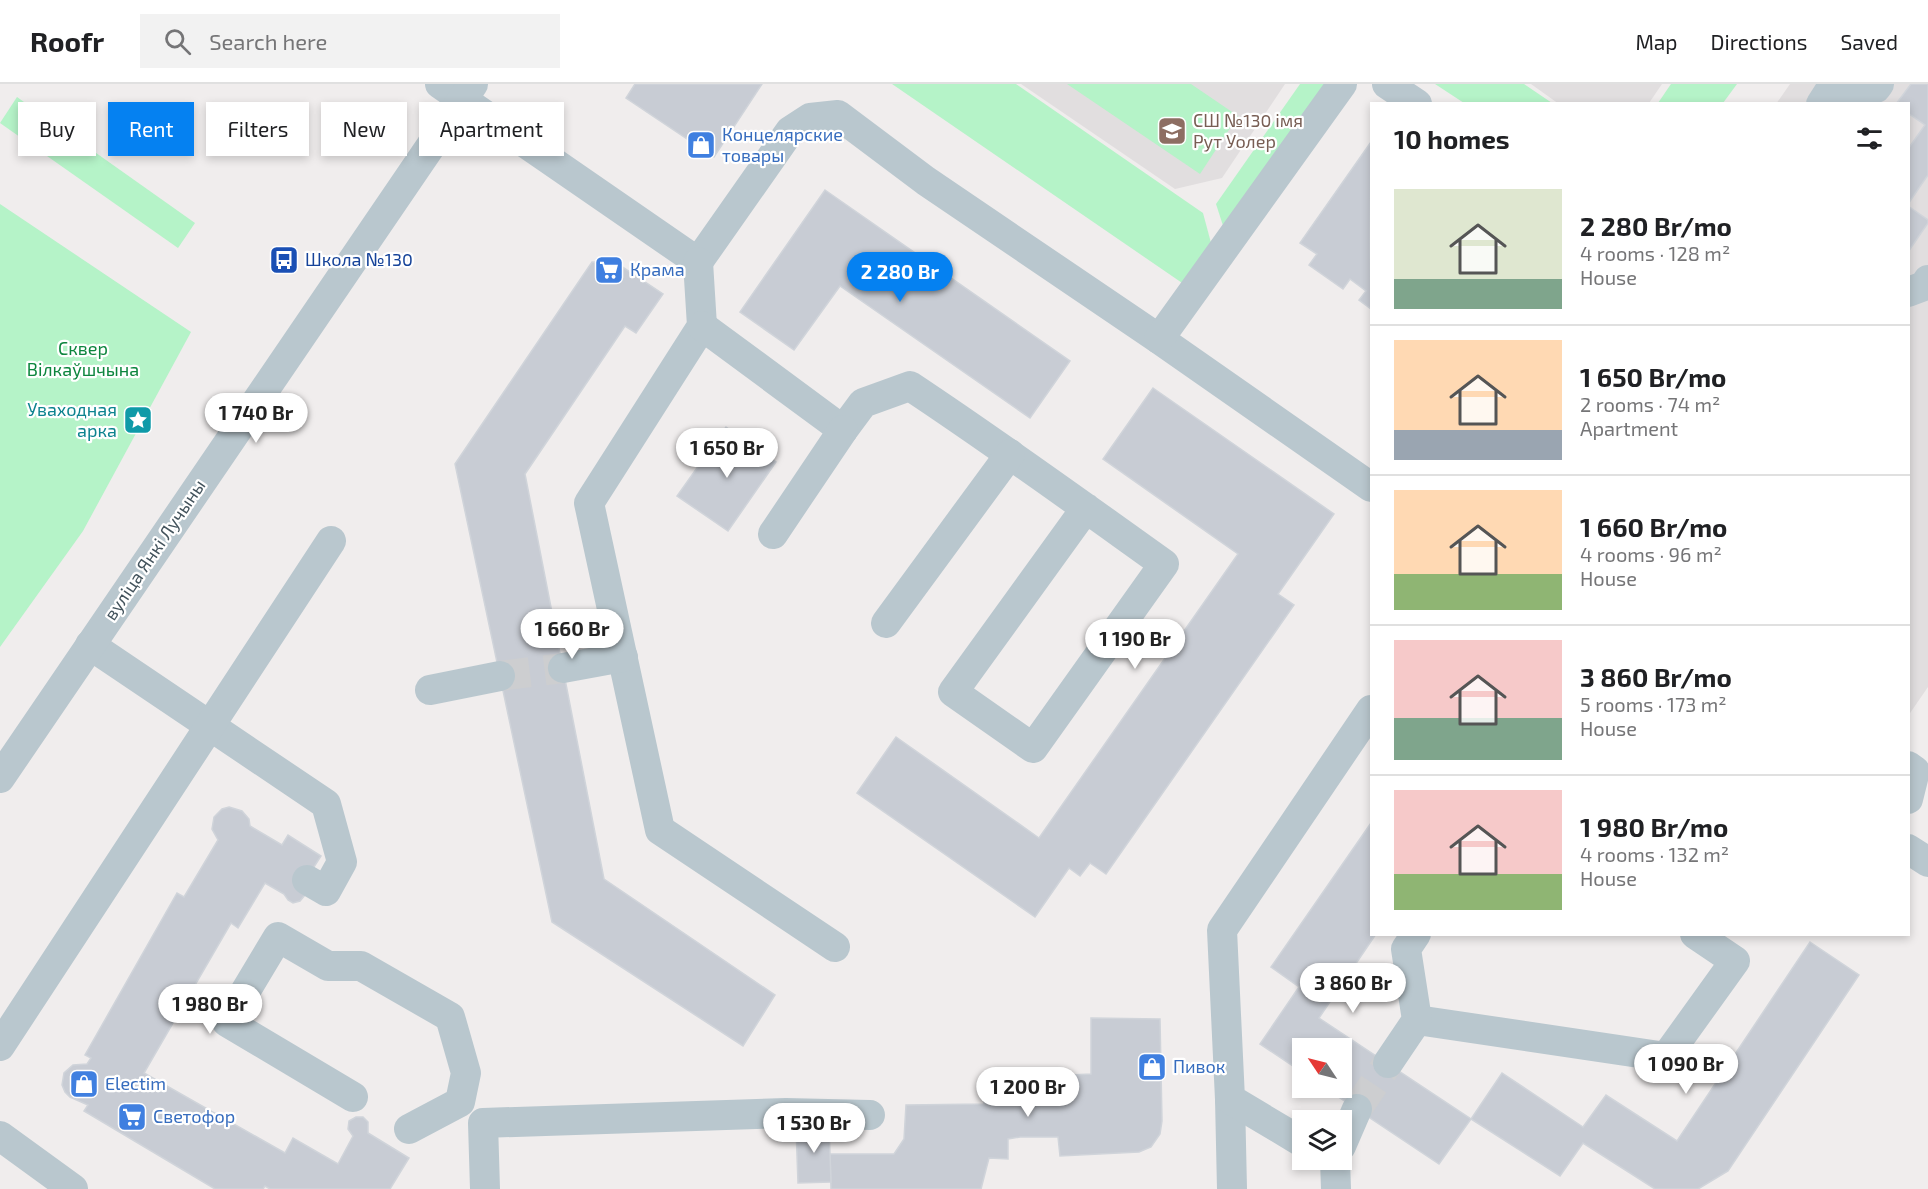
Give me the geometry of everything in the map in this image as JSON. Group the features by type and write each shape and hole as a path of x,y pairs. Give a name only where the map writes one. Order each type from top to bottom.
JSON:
{"street":[{"path":"1159,339 1342,84"},
{"path":"1387,84 1414,102"},
{"path":"1822,102 1830,90 1876,87 1879,84"},
{"path":"458,89 698,262"},
{"name":"вуліца Янкі Лучыны","path":"0,778 458,89"},
{"path":"835,947 660,830 589,503 702,326 698,262 790,131 810,118 838,115 926,182 1159,339 1370,486"},
{"path":"1910,291 1924,286 1928,280"},
{"path":"702,326 843,430"},
{"path":"772,534 863,404 910,386 1010,454 1086,508 1164,564 1033,748 953,692 1086,508"},
{"path":"886,623 1010,454"},
{"path":"0,1046 331,540"},
{"path":"90,645 326,804 342,862 326,891 307,880"},
{"path":"563,668 623,657"},
{"path":"430,690 500,676"},
{"path":"1232,1189 1222,930 1370,711"},
{"path":"1910,767 1915,771 1910,791"},
{"path":"1910,850 1928,862"},
{"path":"1388,1063 1417,1020 1406,949 1415,936"},
{"path":"1417,1020 1666,1057 1735,961 1698,936"},
{"path":"353,1097 227,1022 278,937 328,966 361,966 450,1017 466,1073 460,1102 410,1129"},
{"path":"1230,1099 1292,1136"},
{"path":"460,1102 483,1123 786,1113 870,1115"},
{"path":"1352,1121 1357,1109"},
{"path":"483,1123 485,1189"},
{"path":"0,1136 73,1189"}],"shaded area":[{"name":"СШ №130 імя Рут Уолер","path":"1021,84 1285,84 1222,178 1175,189"},
{"path":"1531,84 1662,84 1650,102 1556,102"},
{"path":"1790,84 1928,84 1928,687 1910,713 1910,102 1777,102"}],"green space":[{"path":"892,84 1016,84 1203,213 1214,254 1188,287"},
{"path":"1067,84 1191,84 1238,116 1200,174"},
{"path":"1300,84 1334,84 1227,238 1216,204"},
{"path":"1435,84 1524,84 1551,102 1462,102"},
{"path":"1671,84 1737,84 1724,102 1659,102"},
{"path":"17,97 24,102 18,102 18,136 0,123"},
{"path":"96,153 195,223 178,248 47,156 96,156"},
{"name":"Сквер Вілкаўшчына","path":"0,204 191,332 83,531 0,647"}],"building":[{"path":"635,84 762,84 714,157 626,98"},
{"path":"1911,84 1928,84 1928,175 1910,201 1910,146 1925,125 1910,114 1910,102 1898,102"},
{"path":"1370,143 1370,308 1359,300 1366,291 1350,279 1343,289 1309,265 1317,254 1300,243"},
{"path":"825,190 1070,361 1030,418 840,286 794,350 740,312"},
{"path":"1910,207 1928,220 1910,249"},
{"path":"592,262 618,264 663,294 636,333 625,326 525,474 604,879 775,995 743,1046 552,922 455,464"},
{"path":"1153,388 1334,514 1278,594 1294,605 1106,874 1090,863 1080,876 1069,868 1035,917 857,793 896,737 1039,838 1238,554 1103,459"},
{"path":"726,427 776,462 728,531 677,496"},
{"path":"229,807 242,811 249,819 250,826 282,845 288,835 321,856 303,884 305,895 300,901 293,903 284,894 265,883 238,928 231,923 144,1073 285,1153 293,1138 338,1164 353,1136 348,1129 349,1121 356,1117 363,1117 368,1122 368,1133 409,1158 390,1189 270,1189 265,1186 263,1189 215,1189 84,1111 88,1105 70,1097 62,1085 64,1073 73,1065 87,1064 91,1058 85,1055 177,893 184,897 218,840 212,829 214,817 222,809"},
{"path":"1370,824 1370,936 1375,936 1319,1018 1349,1038 1292,1038 1292,1065 1260,1044 1299,987 1271,967"},
{"path":"1810,942 1859,975 1728,1171 1698,1189 1655,1189 1583,1143 1560,1176 1471,1119 1502,1073 1583,1127 1606,1095 1677,1141"},
{"path":"1091,1018 1160,1019 1162,1121 1160,1134 1151,1147 1139,1152 1060,1156 1058,1137 1020,1137 1008,1139 1008,1159 989,1158 981,1189 831,1189 830,1154 894,1154 904,1139 906,1105 984,1104 984,1079 1091,1074"},
{"path":"1352,1040 1471,1119 1439,1164 1340,1098 1352,1098"},
{"path":"829,1126 831,1182 798,1183 796,1127"}],"tunnel":[{"path":"500,676 563,668"},
{"path":"1357,1109 1388,1063"}],"place":[{"name":"СШ №130 імя Рут Уолер","path":"1172,131"},
{"name":"Концелярские товары","path":"701,145"},
{"name":"Школа №130","path":"284,260"},
{"name":"Крама","path":"609,270"},
{"name":"Уваходная арка","path":"138,420"},
{"name":"Пивок","path":"1152,1067"},
{"name":"Electim","path":"84,1084"},
{"name":"Светофор","path":"132,1117"}]}
